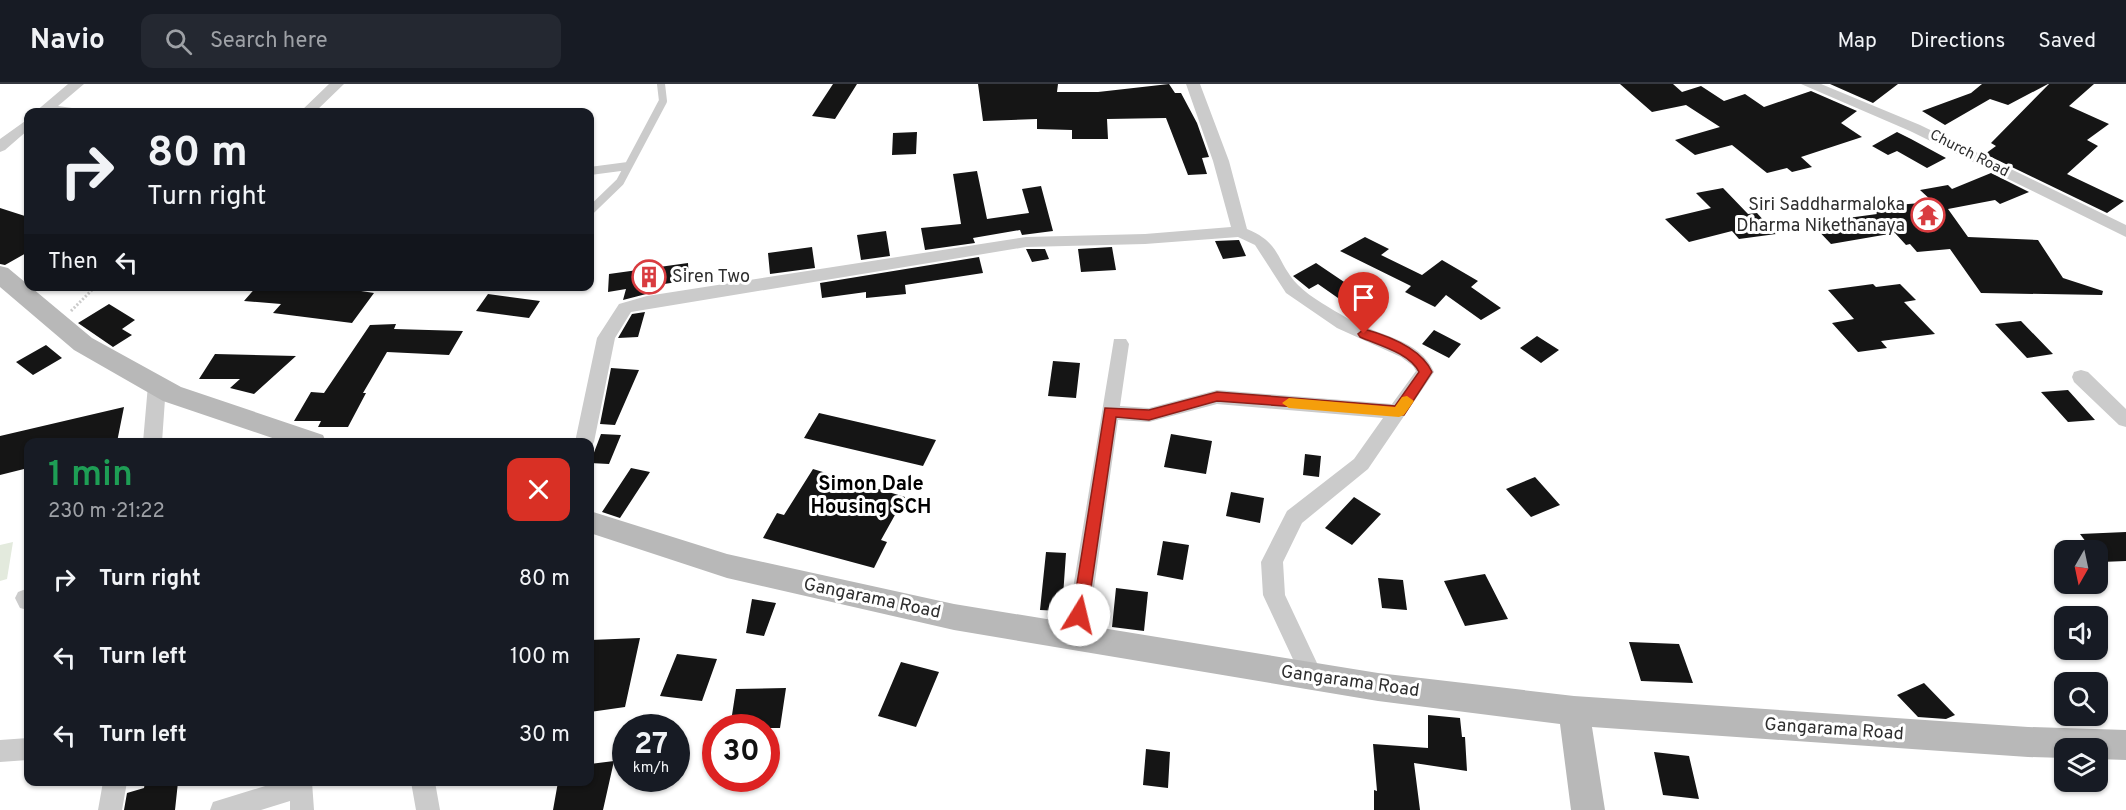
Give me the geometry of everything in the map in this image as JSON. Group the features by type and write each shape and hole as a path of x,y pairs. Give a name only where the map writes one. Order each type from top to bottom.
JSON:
{"street":[{"path":"47,108 75,84"},
{"path":"311,108 337,84"},
{"path":"1193,84 1221,161 1240,232"},
{"name":"Church Road","path":"1808,84 1915,128 2126,232"},
{"path":"0,147 24,126"},
{"path":"585,438 606,338 625,309 647,302 1026,242 1145,239 1240,232 1261,241 1292,289 1343,324 1407,352 1421,362 1425,372 1399,412 1360,464 1294,517 1272,562 1274,595 1313,678"},
{"path":"0,274 57,323 102,355 172,394 301,438"},
{"path":"1076,637 1120,344"},
{"path":"2081,377 2126,420"},
{"path":"152,438 157,385"},
{"path":"1110,412 1149,415 1217,397 1399,412"},
{"name":"Gangarama Road","path":"594,523 727,566 944,615 1313,678 1574,711 2017,741 2126,745"},
{"path":"1574,711 1588,810"},
{"path":"0,751 24,749"},
{"path":"110,810 113,786"},
{"path":"222,810 302,786 302,810"},
{"path":"424,786 428,810"}],"lane":[{"path":"594,207 620,183 663,101 661,84"},
{"path":"594,170 628,166"}],"path":[{"path":"57,323 91,291"}],"shaded area":[{"path":"13,542 7,579 0,581 0,545"}],"building":[{"path":"833,84 857,84 835,119 812,116"},
{"path":"978,84 1058,84 1057,92 1098,92 1169,84 1175,93 1181,93 1197,123 1209,157 1202,158 1207,174 1188,175 1166,118 1107,119 1108,139 1072,139 1072,130 1037,129 1037,119 983,121"},
{"path":"1620,84 1673,84 1682,92 1701,86 1724,101 1745,94 1764,107 1811,91 1857,111 1841,123 1862,137 1801,157 1812,167 1792,172 1787,168 1767,173 1732,145 1695,155 1675,140 1720,127 1686,105 1652,112"},
{"path":"1830,84 1898,84 1873,103"},
{"path":"1982,84 2048,84 2008,105 1990,99 1945,125 1922,111 1971,93"},
{"path":"2049,84 2094,84 2069,106 2109,124 2087,140 2098,146 2067,174 2124,201 2107,213 1985,154 1996,146 1991,143"},
{"path":"917,132 916,154 892,155 893,133"},
{"path":"1897,132 1946,158 1927,168 1897,151 1888,155 1872,146"},
{"path":"977,171 987,219 1029,213 1022,189 1041,186 1053,231 1022,235 1020,230 973,238 975,243 925,250 921,228 961,224 953,174"},
{"path":"1991,173 2029,192 2000,204 1995,200 1948,209 1968,237 2038,240 2063,278 2103,291 2102,295 1981,293 1950,249 1917,252 1910,244 1906,245 1895,233 1831,244 1811,223 1877,214 1872,207 1933,202 1920,190 1948,185 1952,189"},
{"path":"1723,188 1748,214 1757,213 1776,234 1739,239 1732,231 1689,242 1665,219 1711,208 1696,193"},
{"path":"0,208 24,216 24,254 5,265 0,264"},
{"path":"886,231 890,256 861,260 857,235"},
{"path":"1365,237 1389,249 1381,255 1422,275 1442,260 1478,281 1471,287 1501,308 1481,320 1446,295 1435,307 1405,292 1411,286 1340,251"},
{"path":"1239,240 1246,256 1223,259 1215,241"},
{"path":"812,247 815,268 770,274 768,253"},
{"path":"1112,247 1116,270 1081,272 1078,249"},
{"path":"1026,249 1045,249 1049,259 1032,262"},
{"path":"979,257 983,273 905,285 906,294 866,298 866,292 822,298 820,283"},
{"name":"Siren Two","path":"688,263 689,280 652,286 650,293 623,300 626,289 608,292 609,274"},
{"path":"1316,263 1353,288 1338,298 1318,284 1309,289 1293,276"},
{"path":"1873,284 1876,287 1900,284 1916,300 1904,302 1935,334 1881,341 1887,348 1858,352 1832,323 1854,319 1828,290"},
{"path":"253,291 374,293 352,323 273,313 281,304 244,301"},
{"path":"488,294 540,301 529,318 476,311"},
{"path":"109,304 135,320 122,329 132,335 113,347 78,323"},
{"path":"645,312 638,337 618,338 632,314"},
{"path":"2021,321 2053,354 2027,358 1995,324"},
{"path":"396,324 394,329 463,331 449,355 387,352 363,393 366,393 348,427 318,427 321,421 294,421 311,392 324,393 370,325"},
{"path":"1434,330 1461,344 1449,358 1422,344"},
{"path":"1537,336 1559,350 1541,363 1520,348"},
{"path":"46,345 62,358 33,375 16,362"},
{"path":"215,354 296,356 254,394 230,388 240,379 199,379"},
{"path":"1053,361 1080,363 1076,398 1048,396"},
{"path":"611,368 639,370 615,425 600,424"},
{"path":"2068,390 2095,420 2068,422 2041,392"},
{"path":"124,407 118,438 24,438 24,469 0,475 0,436"},
{"path":"819,413 936,440 923,466 804,438"},
{"path":"601,434 621,435 609,464 594,463 594,452"},
{"path":"1171,434 1212,441 1206,474 1164,467"},
{"path":"1305,454 1321,456 1319,477 1303,475"},
{"path":"631,468 650,472 620,518 602,512"},
{"path":"813,469 905,497 881,540 887,542 874,568 763,538 777,513 784,515"},
{"path":"1535,477 1560,505 1531,517 1506,489"},
{"path":"1231,492 1264,498 1260,523 1226,516"},
{"path":"1354,497 1381,514 1352,545 1325,528"},
{"path":"2126,532 2126,561 2108,562 2108,540 2084,540 2080,534"},
{"path":"1163,541 1189,545 1183,580 1157,575"},
{"path":"1046,552 1066,553 1062,611 1040,610"},
{"path":"1485,574 1508,619 1465,626 1444,581"},
{"path":"1378,578 1403,580 1407,610 1382,608"},
{"path":"1116,588 1148,592 1144,631 1112,627"},
{"path":"752,599 776,603 764,636 746,633"},
{"path":"640,638 625,707 594,711 594,640"},
{"path":"1629,642 1679,644 1693,683 1641,681"},
{"path":"677,654 717,659 702,701 660,696"},
{"path":"901,662 939,672 916,727 878,716"},
{"path":"1924,683 1955,715 1946,719 1918,717 1897,695"},
{"path":"786,688 780,728 780,714 732,714 736,689"},
{"path":"1428,715 1460,718 1462,737 1465,737 1467,771 1414,763 1420,810 1374,810 1374,790 1377,791 1373,744 1428,748"},
{"path":"1146,749 1170,752 1168,788 1143,785"},
{"path":"1654,752 1689,756 1699,799 1663,795"},
{"path":"612,761 603,810 553,810 557,786 594,786 594,764"},
{"path":"144,786 178,786 175,810 124,810 127,793"}],"slow traffic":[{"path":"1289,403 1399,412 1407,401"}],"place":[{"name":"Siri Saddharmaloka Dharma Nikethanaya","path":"1928,215"},
{"name":"Siren Two","path":"649,277"}],"district":[{"name":"Simon Dale Housing SCH","path":"871,496"}],"route":[{"path":"1079,615 1110,412 1149,415 1217,397 1399,412 1425,372 1421,362 1407,352 1364,334"}]}
